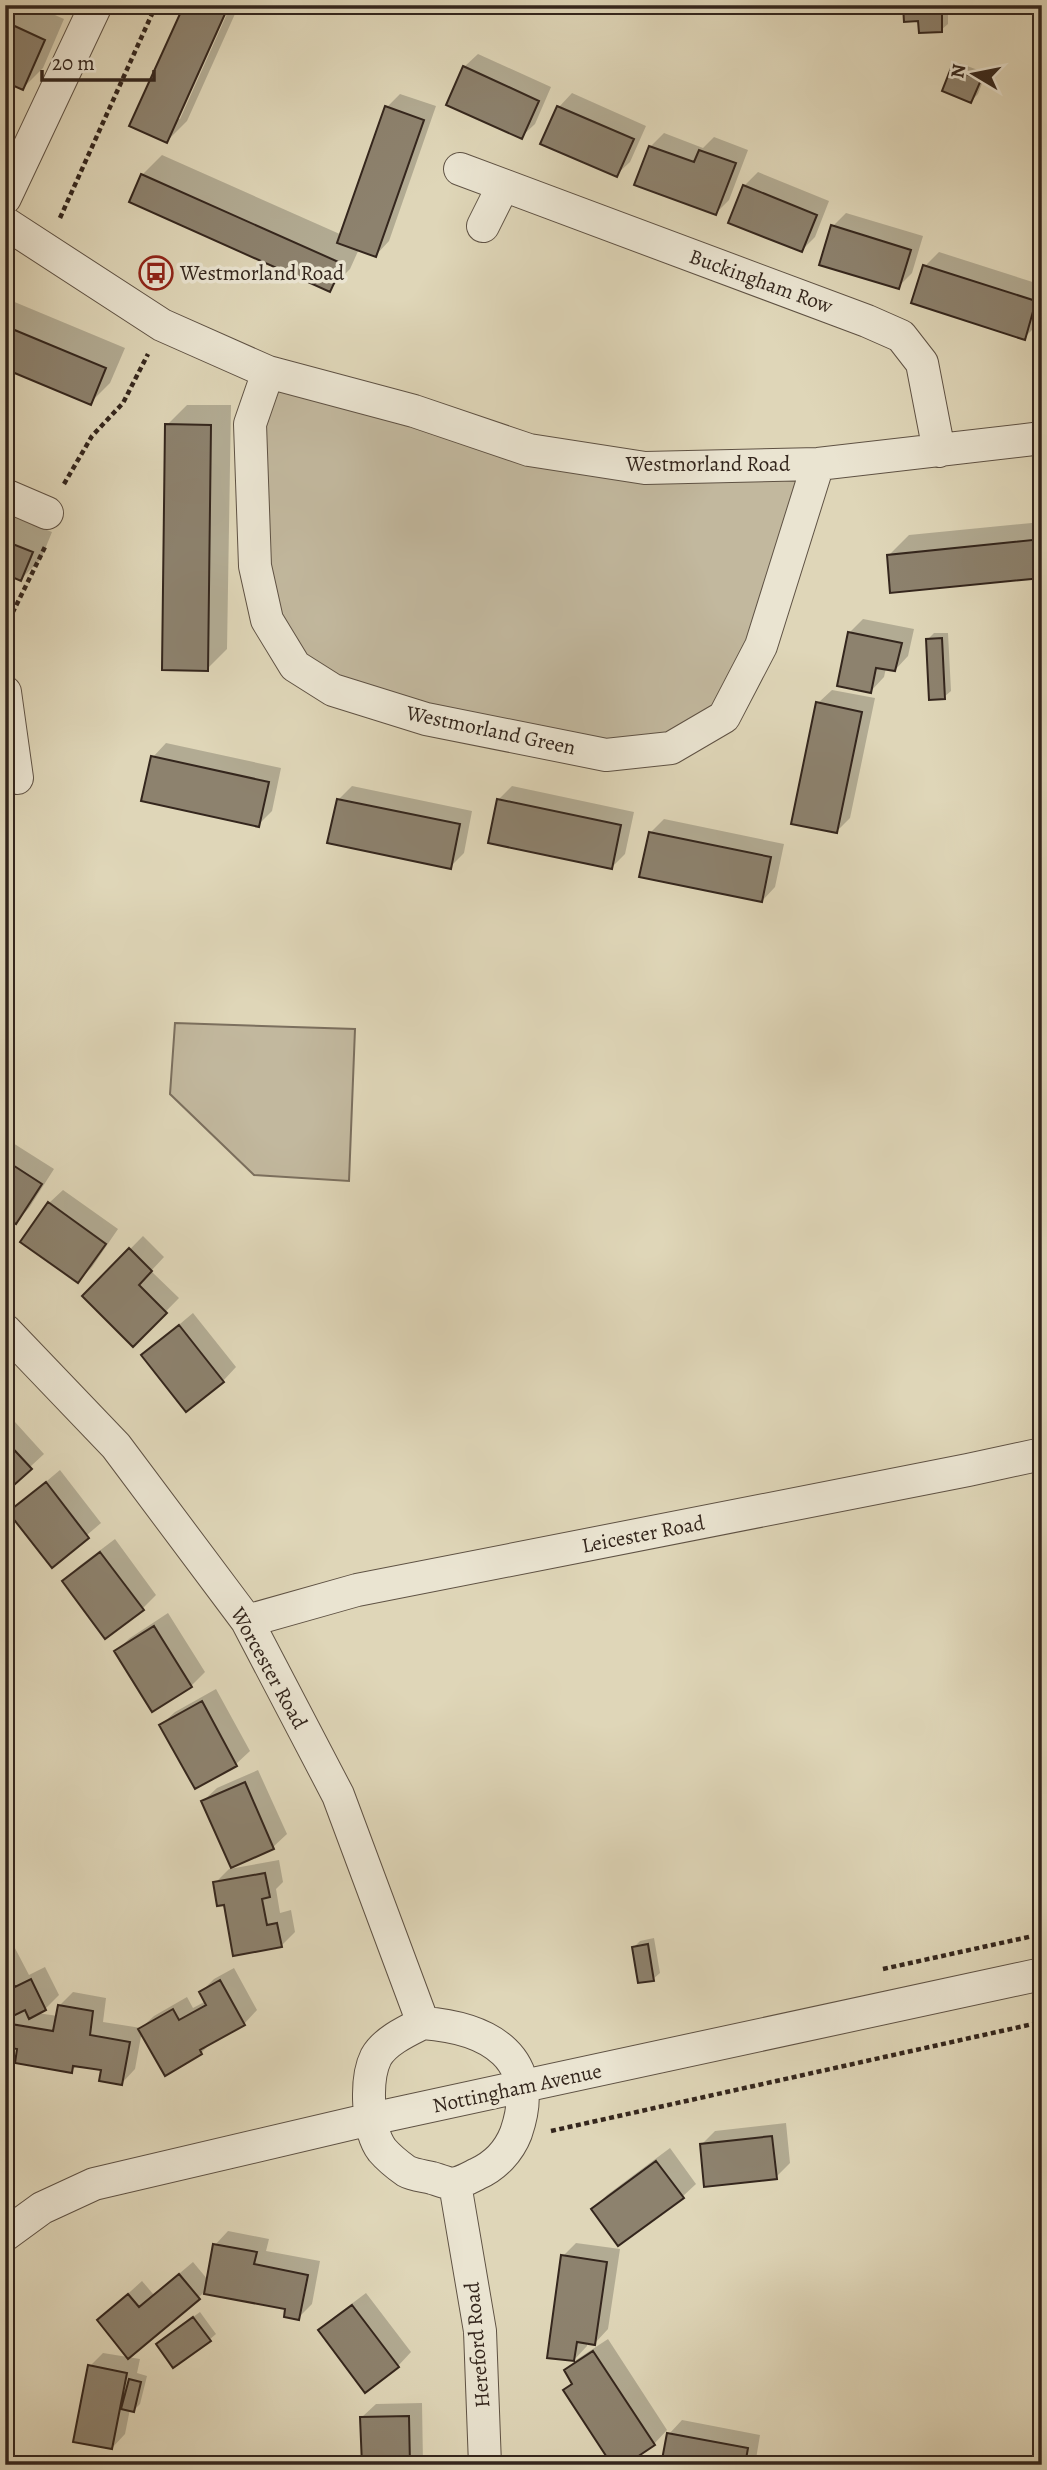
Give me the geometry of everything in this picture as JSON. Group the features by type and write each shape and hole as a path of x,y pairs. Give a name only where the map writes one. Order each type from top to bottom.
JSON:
{"street":[{"path":"5,198 96,5"},
{"name":"Buckingham Row","path":"460,169 901,336 922,363 939,451"},
{"path":"483,226 503,186"},
{"name":"Westmorland Road","path":"5,223 162,325 268,372 414,411 529,450 645,468 818,464 1042,438"},
{"name":"Westmorland Green","path":"268,372 250,424 255,566 267,620 295,666 333,690 426,719 606,755 671,748 724,717 761,646 818,464"},
{"path":"5,495 47,513"},
{"path":"5,692 18,778"},
{"name":"Worcester Road","path":"5,1330 117,1447 247,1621 338,1795 423,2023"},
{"name":"Leicester Road","path":"247,1621 357,1590 1042,1454"},
{"name":"Nottingham Avenue","path":"5,2235 42,2208 94,2184 371,2119 1042,1974"},
{"path":"423,2023 444,2025 478,2034 506,2052 518,2070 524,2087 519,2122 507,2151 486,2170 455,2184 408,2172 381,2149 371,2119 368,2086 377,2056 398,2036 423,2023"},
{"name":"Hereford Road","path":"455,2184 480,2331 485,2465"}],"path":[{"path":"46,248 156,5"},
{"path":"5,628 47,542 47,513 92,436 123,403 162,325"},
{"path":"513,2140 1042,2022"}],"shaded area":[{"path":"268,372 529,450 818,464 724,717 606,755 295,666 255,566"},
{"path":"175,1023 355,1029 349,1181 254,1175 170,1094"}],"building":[{"path":"184,5 229,5 167,143 129,126"},
{"path":"903,5 942,5 942,32 919,33 918,21 904,22"},
{"path":"6,22 45,40 23,90 5,82"},
{"path":"463,66 539,101 522,139 446,105"},
{"path":"951,68 981,80 971,103 942,91"},
{"path":"385,106 424,120 376,257 337,243"},
{"path":"557,106 634,139 617,177 540,144"},
{"path":"649,146 694,162 699,150 736,163 716,215 634,185"},
{"path":"141,174 343,264 330,292 129,202"},
{"path":"743,185 817,215 802,252 728,223"},
{"path":"831,225 911,250 899,289 819,265"},
{"path":"923,265 1036,301 1025,340 911,303"},
{"path":"5,326 106,368 91,405 5,369"},
{"path":"165,424 211,425 208,671 162,670"},
{"path":"1042,539 1042,578 890,593 887,555"},
{"path":"5,541 33,552 21,581 5,574"},
{"path":"848,632 902,643 895,671 876,668 871,693 837,686"},
{"path":"942,638 945,699 929,700 926,639"},
{"path":"816,702 862,712 837,833 791,824"},
{"path":"151,756 269,782 259,827 141,801"},
{"path":"337,799 460,824 451,869 327,843"},
{"path":"497,799 621,825 612,869 488,843"},
{"path":"649,832 771,857 762,902 639,877"},
{"path":"5,1160 42,1184 16,1224 5,1217"},
{"path":"48,1202 106,1244 78,1283 20,1242"},
{"path":"129,1248 152,1271 139,1285 167,1313 133,1347 82,1296"},
{"path":"179,1325 224,1382 186,1412 141,1355"},
{"path":"5,1440 32,1469 5,1493"},
{"path":"46,1482 89,1538 52,1568 8,1512"},
{"path":"100,1552 144,1610 105,1639 62,1581"},
{"path":"154,1626 192,1687 152,1712 114,1651"},
{"path":"202,1701 237,1766 195,1789 159,1725"},
{"path":"245,1782 274,1849 231,1868 201,1801"},
{"path":"265,1873 270,1897 262,1899 267,1925 277,1923 282,1947 233,1956 224,1905 217,1906 213,1882"},
{"path":"648,1944 654,1981 638,1983 632,1947"},
{"path":"5,1967 15,1987 31,1979 46,2010 29,2019 25,2010 5,2020"},
{"path":"220,1980 245,2025 200,2050 202,2054 165,2076 138,2029 173,2009 179,2020 206,2005 199,1992"},
{"path":"58,2005 93,2011 90,2035 130,2042 122,2085 99,2081 101,2070 73,2066 72,2073 15,2063 17,2049 5,2047 5,2023 53,2031"},
{"path":"772,2136 777,2179 704,2187 700,2144"},
{"path":"656,2161 684,2198 618,2246 591,2209"},
{"path":"213,2244 257,2252 254,2264 308,2275 299,2320 284,2317 285,2309 204,2294"},
{"path":"561,2255 607,2262 595,2345 577,2342 574,2361 547,2358"},
{"path":"179,2274 200,2299 128,2359 97,2320 128,2294 139,2307"},
{"path":"352,2305 399,2367 365,2393 318,2330"},
{"path":"193,2317 211,2341 173,2368 156,2344"},
{"path":"593,2351 655,2445 625,2465 612,2465 563,2390 572,2384 564,2370"},
{"path":"88,2365 127,2373 112,2449 73,2442"},
{"path":"129,2379 141,2382 134,2412 121,2409"},
{"path":"409,2416 410,2465 362,2465 360,2417"},
{"path":"667,2433 748,2448 745,2465 661,2465"}],"place":[{"name":"Westmorland Road","path":"156,273"}]}
